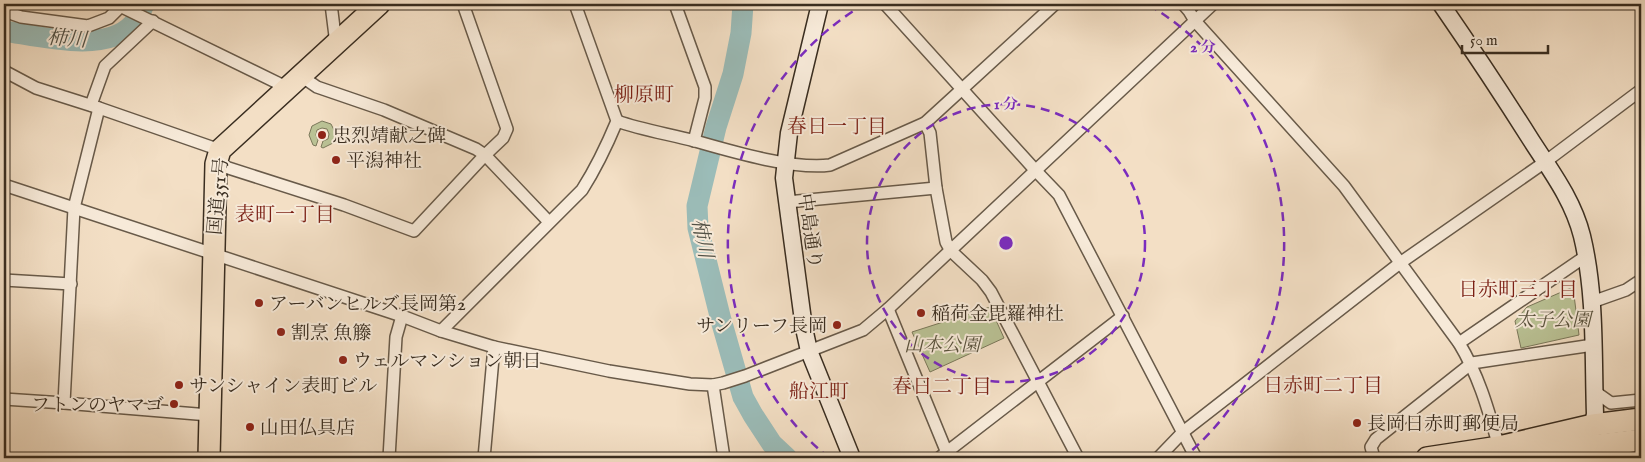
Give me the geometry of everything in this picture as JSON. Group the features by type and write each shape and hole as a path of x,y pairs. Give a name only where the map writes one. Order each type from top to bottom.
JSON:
{"highway":[{"name":"国道351号","path":"208,458 213,255 218,157 294,82 379,4"},
{"path":"1522,458 1591,443 1641,419"},
{"path":"1427,458 1499,446 1641,440"}],"street":[{"path":"330,4 336,44"},
{"path":"4,71 36,88 95,107 218,157 414,231 484,155 504,138 507,130 463,4"},
{"path":"441,331 582,190 590,178 617,121 575,4"},
{"path":"675,4 706,87 696,142"},
{"name":"中島通り","path":"820,4 789,133 784,178 804,328 809,351 852,458"},
{"path":"885,4 1036,171 1051,184 1063,201 1196,458"},
{"path":"617,121 641,129 725,150 785,162 820,166 830,165 925,123 1055,4"},
{"path":"1183,4 1195,21 1344,186 1459,343 1472,363 1481,385 1499,446"},
{"path":"4,185 494,347 609,371 690,384 718,384 745,376 863,330 888,309 1213,4"},
{"path":"1442,4 1563,188 1582,235 1592,302 1595,414 1591,443"},
{"path":"4,10 21,17 88,26 110,18 125,7 148,19 294,82 317,87 384,110 476,149 549,222"},
{"path":"64,403 74,208 95,107 105,66 148,19"},
{"path":"1158,458 1183,432 1400,263 1545,162 1641,90"},
{"path":"925,123 930,132 936,188 946,242 950,251 982,280 991,292 1078,458"},
{"path":"787,202 936,188"},
{"path":"1459,343 1586,256"},
{"path":"4,280 70,284"},
{"path":"1592,302 1626,290 1641,280"},
{"path":"888,309 943,456 1123,316"},
{"path":"388,458 396,337 402,316"},
{"path":"1374,458 1370,447 1376,439 1472,363 1593,345"},
{"path":"484,458 494,347"},
{"path":"718,384 724,458"},
{"path":"1594,391 1611,403 1641,400"},
{"path":"4,399 209,415"}],"green space":[{"path":"322,121 331,124 336,134 333,143 323,148 321,147 323,141 328,139 327,129 317,130 318,140 316,146 313,145 309,135 312,126"},
{"name":"太子公園","path":"1573,287 1579,335 1521,348 1515,321 1527,307"},
{"name":"山本公園","path":"990,307 1004,338 930,372 912,332"}],"waterway":[{"name":"柿川","path":"4,31 72,41 90,41 106,38 121,33 133,24 144,4"},
{"name":"柿川","path":"743,4 741,33 733,74 716,127 697,206 698,228 743,397 772,444 787,458"}],"place":[{"name":"忠烈靖献之碑","path":"322,135"},
{"name":"平潟神社","path":"336,160"},
{"name":"アーバンヒルズ長岡第2","path":"259,303"},
{"name":"稲荷金毘羅神社","path":"921,313"},
{"name":"サンリーフ長岡","path":"837,325"},
{"name":"割烹 魚籐","path":"281,332"},
{"name":"ウェルマンション朝日","path":"343,360"},
{"name":"サンシャイン表町ビル","path":"179,385"},
{"name":"フトンのヤマゴ","path":"174,404"},
{"name":"長岡日赤町郵便局","path":"1357,423"},
{"name":"山田仏具店","path":"250,427"}],"district":[{"name":"柳原町","path":"644,94"},
{"name":"春日一丁目","path":"837,126"},
{"name":"表町一丁目","path":"285,214"},
{"name":"日赤町三丁目","path":"1518,289"},
{"name":"日赤町二丁目","path":"1323,385"},
{"name":"春日二丁目","path":"942,386"},
{"name":"船江町","path":"819,391"}]}
